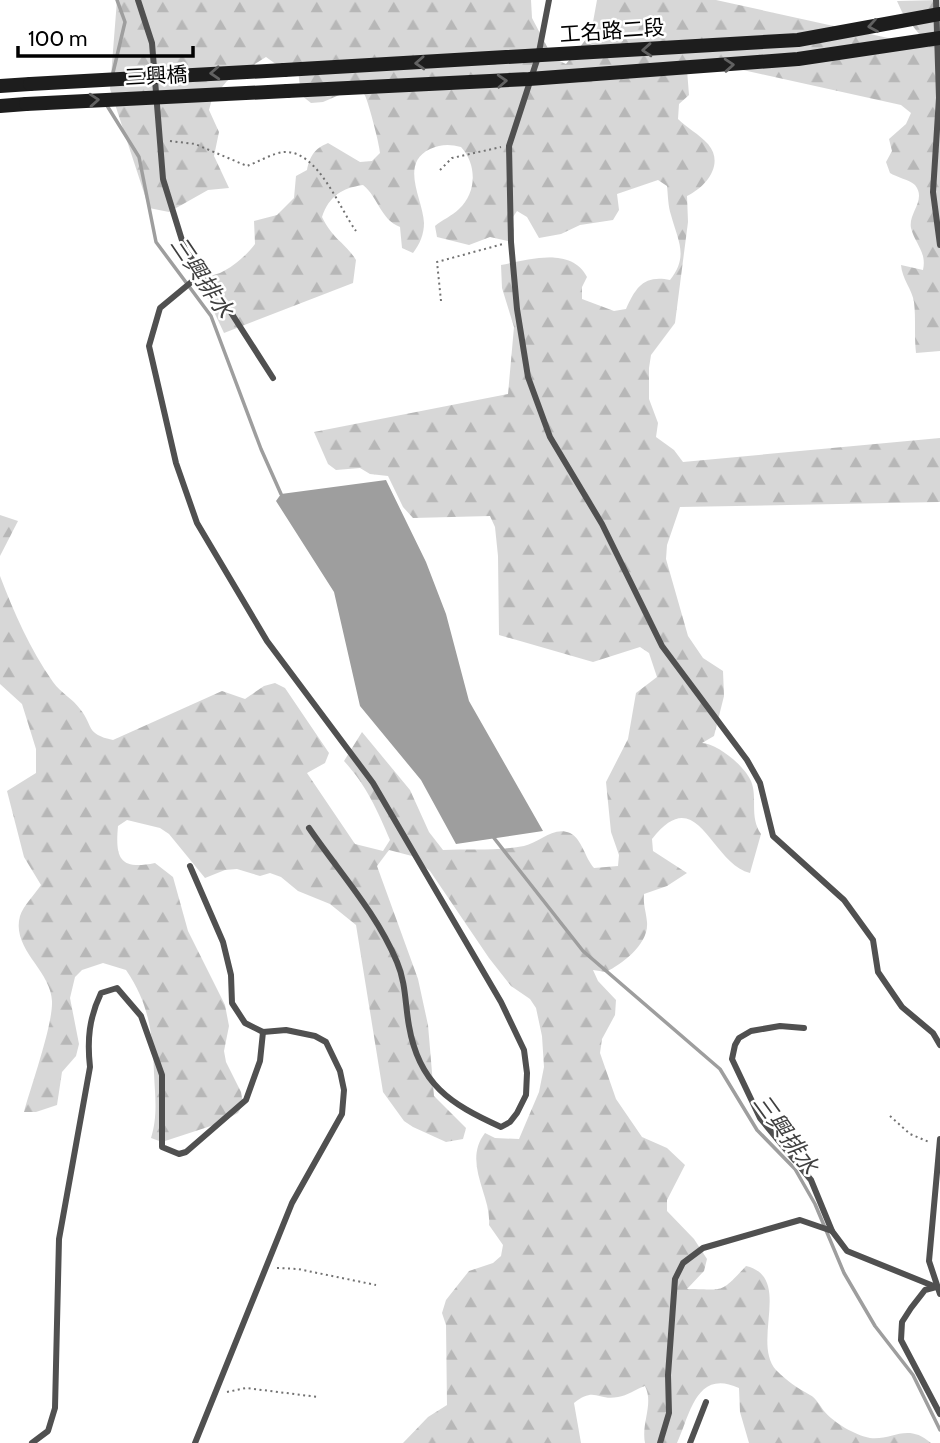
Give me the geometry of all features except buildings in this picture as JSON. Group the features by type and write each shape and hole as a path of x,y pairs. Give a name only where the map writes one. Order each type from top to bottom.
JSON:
{"main road":[{"name":"工名路二段","path":"284,70 798,40 937,10"},
{"name":"工名路二段","path":"287,91 529,79 798,60 939,38"},
{"name":"三興橋","path":"0,86 284,70"},
{"name":"三興橋","path":"0,106 287,91"}],"lane":[{"path":"138,0 152,43 163,179 185,250 273,378"},
{"path":"549,0 538,57 509,146 511,242 517,309 528,377 550,437 602,524 662,646 747,760 760,783 773,836 844,900 873,940 878,972 902,1007 933,1033 940,1045"},
{"path":"937,10 939,97 933,192 940,245"},
{"path":"199,269 195,279 160,308 149,346 176,463 197,523 267,642 373,783 501,1002 524,1049 527,1073 526,1095 510,1122 501,1127 456,1104 425,1076 409,1026 408,1002 398,963 368,906 309,828"},
{"path":"190,866 223,942 231,975 232,1003 245,1023 263,1032 286,1030 315,1036 326,1042 340,1071 344,1090 342,1114 292,1203 212,1395 195,1443"},
{"path":"32,1443 48,1431 55,1408 59,1239 90,1067 88,1046 91,1014 101,993 117,988 141,1016 162,1075 162,1147 179,1154 186,1152 246,1100 260,1061 263,1032"},
{"path":"804,1028 780,1026 751,1031 739,1038 732,1059 760,1118 811,1180 832,1231 847,1251 936,1287"},
{"path":"940,1141 929,1261 940,1294"},
{"path":"660,1443 669,1413 673,1292 683,1263 703,1248 800,1220 832,1231"},
{"path":"936,1287 925,1290 911,1308 902,1322 901,1340 940,1414"},
{"path":"690,1443 706,1402"}],"path":[{"path":"160,140 195,144 247,166 284,152 303,157 321,173 356,231"},
{"path":"440,170 452,158 509,146"},
{"path":"441,301 437,262 511,242"},
{"path":"890,1116 920,1140 940,1141"},
{"path":"266,1268 298,1269 376,1285"},
{"path":"212,1395 246,1388 318,1397"}],"green space":[{"path":"117,0 531,0 532,18 553,58 566,64 591,33 597,0 716,0 929,47 902,12 897,1 940,0 940,351 916,353 914,302 901,265 923,270 922,253 911,228 919,196 915,185 890,173 886,162 892,151 889,139 906,124 911,113 901,105 707,62 687,70 689,95 679,104 678,119 708,144 715,159 714,167 706,181 687,196 688,222 675,323 651,355 649,399 658,423 656,437 674,450 683,462 940,438 940,502 680,507 667,545 666,559 688,636 703,658 723,671 724,696 714,736 702,743 722,751 736,762 751,781 755,821 761,834 750,873 736,866 693,821 681,818 668,823 652,839 653,851 687,873 667,886 644,894 647,930 634,952 606,972 593,970 598,981 616,1000 615,1015 602,1039 600,1053 616,1099 642,1137 667,1148 685,1165 667,1200 667,1211 694,1239 707,1259 704,1271 687,1289 721,1288 731,1282 746,1266 760,1272 767,1283 770,1296 767,1343 769,1358 776,1370 814,1398 833,1420 851,1431 870,1438 914,1434 931,1443 749,1443 740,1412 739,1388 725,1383 713,1384 704,1389 691,1408 677,1443 645,1443 648,1400 645,1386 611,1398 587,1395 574,1403 581,1443 403,1443 428,1417 447,1405 446,1325 442,1313 446,1300 469,1271 493,1263 501,1256 503,1245 489,1225 489,1214 477,1168 479,1144 485,1133 495,1138 519,1139 539,1092 544,1067 542,1036 536,1008 530,999 511,986 430,871 412,856 389,850 377,866 418,979 428,1025 434,1096 466,1128 463,1139 446,1142 413,1127 404,1121 383,1092 356,925 330,904 298,891 281,877 270,873 260,876 237,869 225,870 205,878 169,834 160,828 127,820 118,826 118,847 122,860 134,865 155,863 173,877 188,931 225,1005 229,1026 224,1051 226,1062 241,1092 243,1104 238,1113 217,1124 162,1142 151,1138 155,1122 155,1098 152,1046 145,1007 126,970 103,963 82,970 75,977 70,998 79,1044 76,1056 62,1072 57,1105 36,1112 24,1112 45,1040 52,1001 45,979 21,939 19,928 20,916 26,904 41,885 24,857 7,791 36,773 36,749 22,704 0,684 0,576 37,657 56,686 80,709 91,729 104,738 113,740 222,691 245,699 264,686 275,683 285,688 329,753 325,763 307,773 355,844 383,851 390,840 365,788 344,761 362,732 410,790 429,832 443,850 514,848 564,831 578,840 594,868 618,866 619,855 611,832 606,782 628,739 636,693 657,677 649,653 640,647 593,662 499,635 498,556 495,527 490,516 413,518 403,507 388,476 370,474 360,468 336,470 328,464 314,432 508,394 514,327 502,288 501,265 536,258 571,261 580,267 587,277 582,287 582,299 614,311 626,309 633,294 642,284 654,279 670,280 679,263 679,241 670,212 667,186 658,180 617,194 619,210 613,220 580,225 561,234 539,238 527,217 517,211 511,220 514,230 512,242 490,237 469,245 437,237 435,226 459,209 469,195 473,178 470,162 461,147 434,147 421,156 414,173 424,223 421,239 413,253 402,248 400,227 388,219 368,190 363,185 349,188 333,198 322,217 356,260 353,283 224,333 200,282 230,267 252,248 255,244 254,221 277,215 294,198 296,176 307,170 316,150 328,143 360,162 372,161 380,153 368,103 364,94 353,89 323,102 311,103 301,95 298,70 284,70 266,57 227,81 212,99 209,110 219,132 214,156 229,188 208,190 169,212 149,208 110,89"},
{"path":"0,515 18,521 0,556"}],"shaded area":[{"path":"386,480 426,562 446,614 469,701 543,831 456,844 421,780 360,706 334,592 276,501 281,494"}],"waterway":[{"name":"三興排水","path":"112,77 125,22 117,0"},
{"name":"三興排水","path":"106,104 139,157 156,242 211,316 261,449 281,494"},
{"name":"三興排水","path":"494,838 583,951 720,1069 757,1130 795,1169 815,1204 844,1273 875,1326 913,1375 940,1430"}]}
